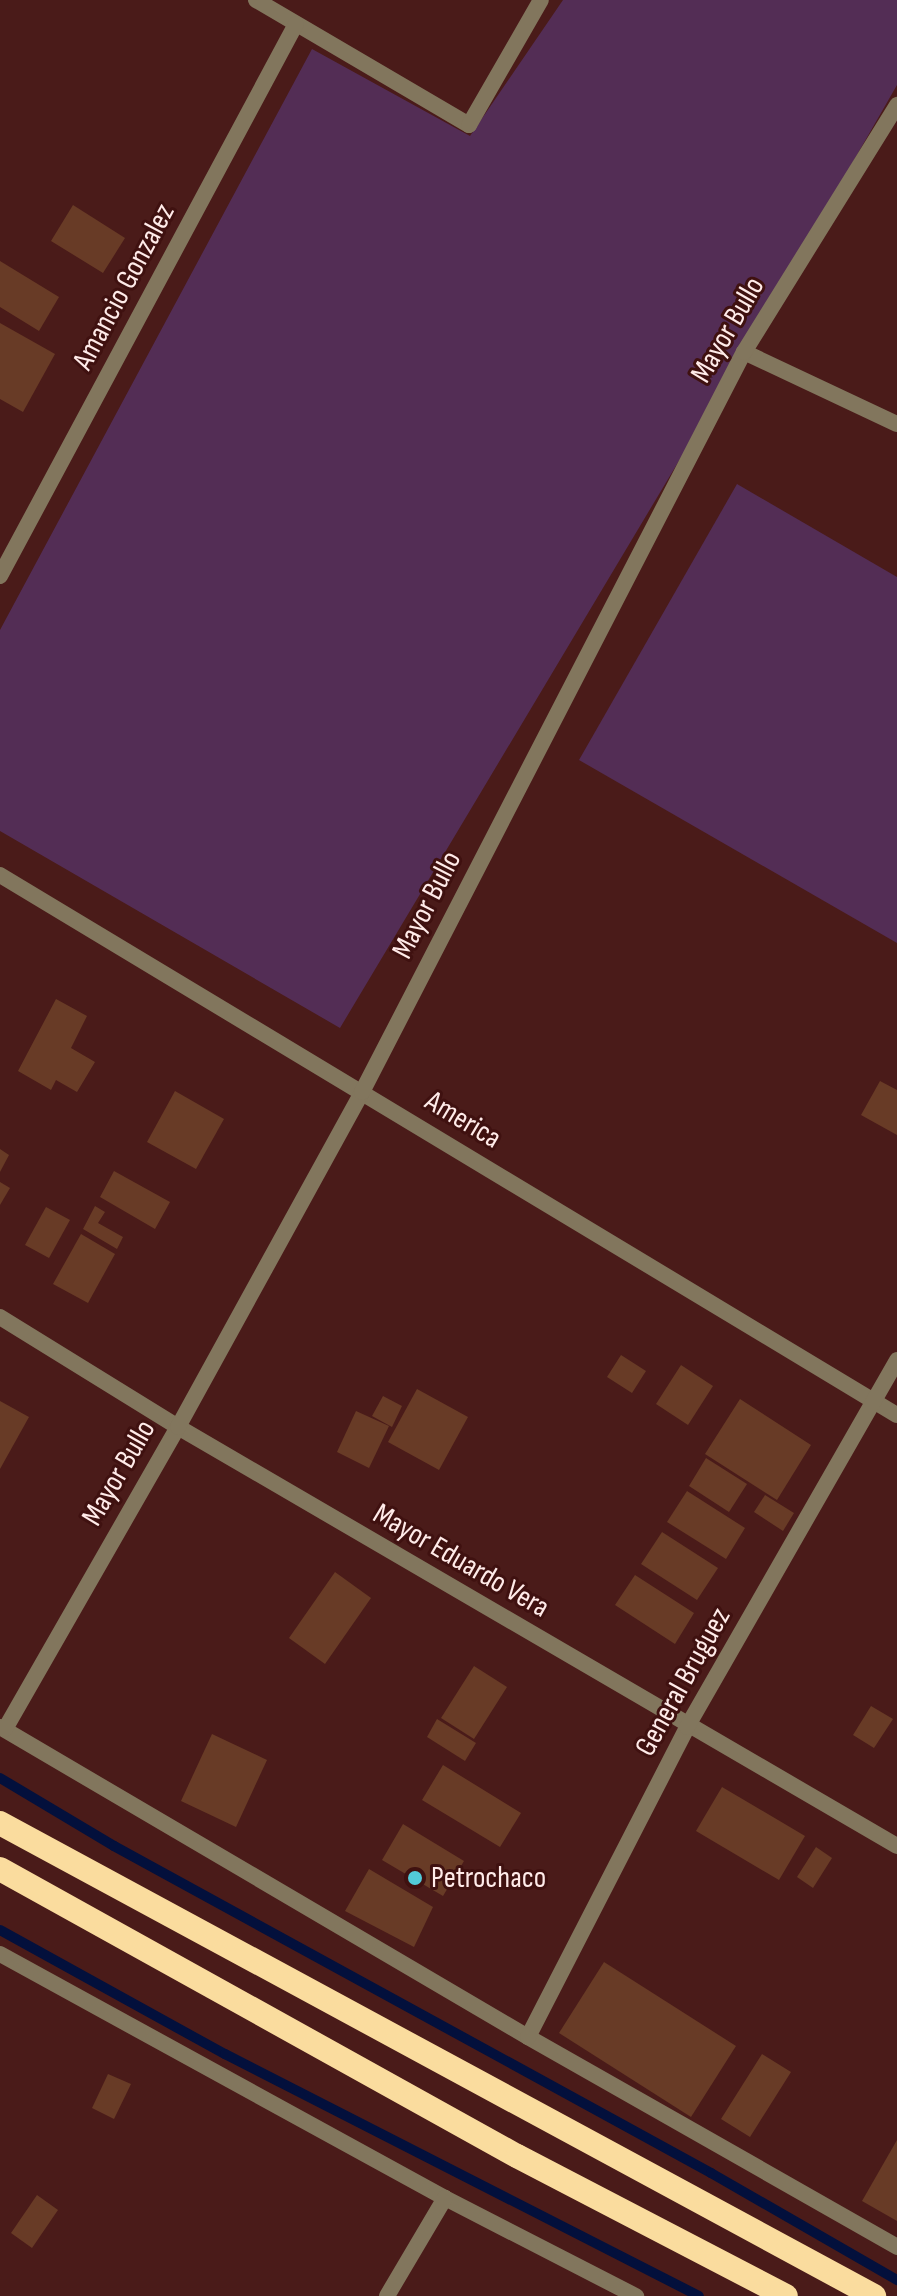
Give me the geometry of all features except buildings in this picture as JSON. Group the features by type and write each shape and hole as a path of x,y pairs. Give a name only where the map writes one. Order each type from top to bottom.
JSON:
{"highway":[{"path":"0,1823 874,2296"},
{"path":"0,1869 503,2149 786,2296"}],"street":[{"path":"256,0 469,125 541,0"},
{"name":"Amancio Gonzalez","path":"0,576 296,24"},
{"name":"Mayor Bullo","path":"2,1728 178,1427 362,1092 744,352 897,105"},
{"path":"744,352 897,424"},
{"name":"America","path":"0,875 897,1415"},
{"name":"Mayor Eduardo Vera","path":"0,1317 178,1427 687,1727 897,1846"},
{"name":"General Bruguez","path":"528,2037 687,1727 897,1360"},
{"path":"2,1728 528,2037 897,2247"},
{"path":"0,1954 445,2198 636,2296"},
{"path":"387,2296 445,2198"}],"shaded area":[{"path":"563,0 897,0 897,85 744,352 340,1028 0,831 0,630 312,49 470,136"},
{"path":"737,484 897,577 897,943 579,760"}],"waterway":[{"path":"0,1778 114,1846 711,2173 897,2280"},
{"path":"0,1930 225,2054 699,2296"}],"place":[{"name":"Petrochaco","path":"415,1878"}]}
